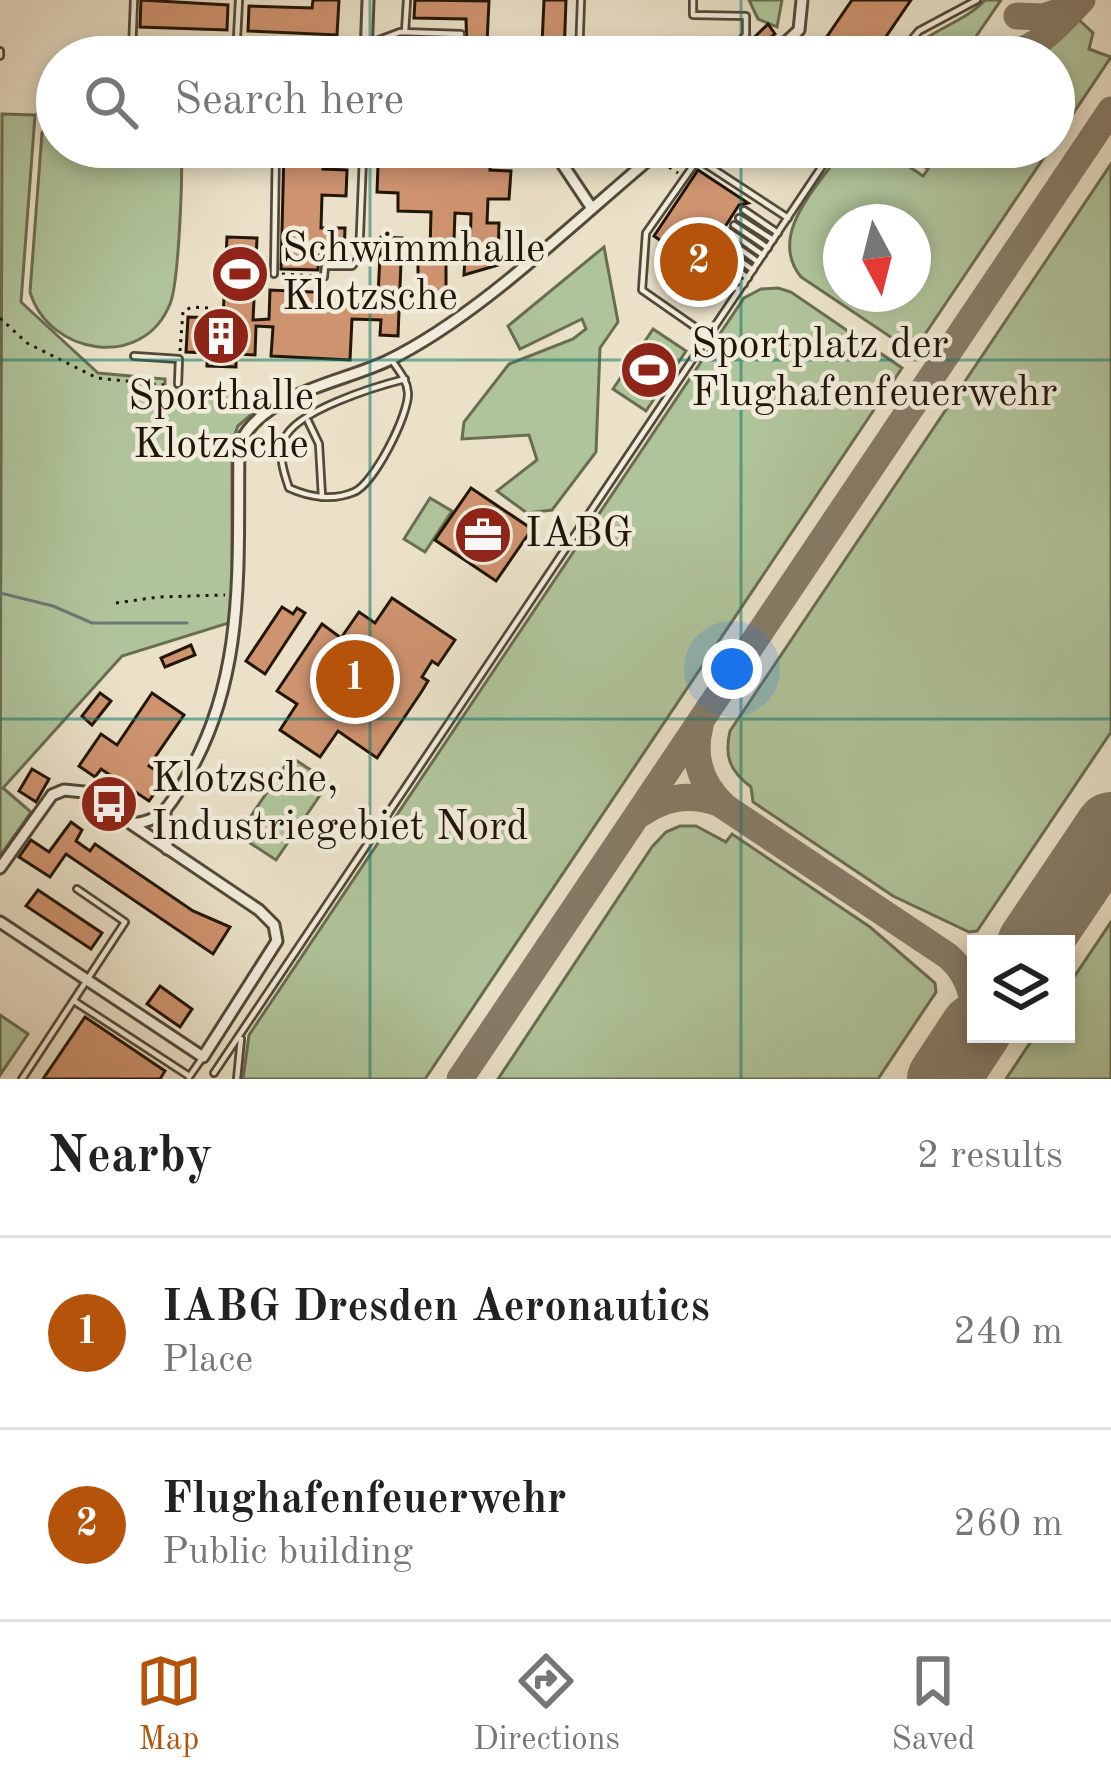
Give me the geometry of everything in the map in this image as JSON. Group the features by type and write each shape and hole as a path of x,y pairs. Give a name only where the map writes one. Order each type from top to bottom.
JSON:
{"street":[{"path":"367,36 368,0"},
{"path":"793,36 800,30 802,0"},
{"path":"566,168 591,207"},
{"path":"132,824 165,813 196,761 220,705 232,658 239,596 239,445 246,430 271,409 425,340 638,168"},
{"path":"0,868 52,795 64,790 84,792 259,910 274,925 277,941 203,1057 0,922"},
{"path":"165,813 167,849"}],"lane":[{"path":"133,36 134,0"},
{"path":"237,36 238,0"},
{"path":"405,32 406,0"},
{"path":"580,36 581,0"},
{"path":"693,0 693,15 746,16 745,36"},
{"path":"915,36 977,0"},
{"path":"397,36 405,32 461,36"},
{"path":"274,274 276,168"},
{"path":"324,277 325,266 352,266 359,258 363,168"},
{"path":"692,168 646,233 642,290 709,336"},
{"path":"712,168 788,218"},
{"path":"214,1073 822,168"},
{"path":"744,210 775,237"},
{"path":"739,218 775,237"},
{"path":"730,232 768,248"},
{"path":"730,232 763,255"},
{"path":"730,232 758,262"},
{"path":"720,246 753,270"},
{"path":"744,284 710,260 744,284"},
{"path":"134,356 179,359 178,384"},
{"path":"391,359 405,379 409,398 390,446 370,478 357,492 313,498 289,488 281,462 284,440 292,428 352,394 405,379"},
{"path":"308,419 319,444 322,496"},
{"path":"22,1079 125,922 77,890"},
{"path":"74,1001 188,1078 203,1057"},
{"path":"237,1079 242,1034"}],"path":[{"path":"671,168 685,178"},
{"path":"274,274 324,277"},
{"path":"179,359 182,311 224,309"},
{"path":"0,318 27,343 97,378 164,385"},
{"path":"116,602 200,594 239,596"}],"green space":[{"path":"749,0 782,0 777,27 758,19"},
{"path":"985,0 1001,0 976,36 931,36"},
{"path":"1075,16 1093,33 1089,49 1111,57 1075,111 1075,36 1054,36"},
{"path":"2,114 35,115 21,302 98,373 165,379 165,391 239,394 259,408 238,426 232,442 232,622 122,656 3,788 31,812 0,856"},
{"path":"1111,164 1111,732 977,931 969,932 893,896 753,802 751,787 730,763 730,731"},
{"path":"39,168 181,168 173,292 157,325 139,339 97,347 56,330 40,313 30,292"},
{"path":"829,168 911,168 923,176 927,168 1037,168 913,352 853,312 931,312 931,204 823,204 823,292 801,277 792,261 790,244 800,210"},
{"path":"604,247 618,322 600,348 596,452 552,510 527,513 497,491 537,460 529,435 462,439 464,422 509,364 573,339 586,329 582,319 520,349 508,326"},
{"path":"761,289 791,292 902,368 425,1079 243,1079 249,1035 744,298"},
{"name":"Sportplatz der Flughafenfeuerwehr","path":"653,329 686,351 646,411 613,389"},
{"path":"430,498 452,511 425,552 404,539"},
{"path":"291,757 329,782 276,860 238,835"},
{"path":"696,826 726,842 732,834 870,927 935,983 936,992 878,1079 498,1079 652,847 666,832"},
{"path":"1111,922 1111,1079 1006,1079 1030,1043 1075,1043 1075,976"},
{"path":"0,1015 28,1034 0,1075"}],"building":[{"path":"141,0 228,5 227,30 140,27"},
{"path":"313,0 339,0 337,35 248,31 249,6 312,8"},
{"path":"415,0 489,1 487,36 466,36 466,19 414,18"},
{"path":"544,0 566,0 565,36 542,36"},
{"path":"852,0 911,0 886,36 827,36"},
{"path":"768,24 775,34 772,36 756,36"},
{"path":"284,168 347,170 346,196 322,195 321,228 345,228 344,255 319,253 318,270 281,269"},
{"path":"378,168 511,171 509,199 488,199 487,223 499,223 498,265 464,275 465,257 470,257 471,214 455,213 454,240 446,240 446,303 418,303 418,251 430,251 431,212 398,211 398,193 377,192"},
{"path":"698,170 748,203 739,205 699,267 654,236"},
{"path":"227,237 257,238 253,320 269,319 270,290 378,295 381,237 402,238 398,336 380,335 381,320 352,319 350,360 271,356 273,327 256,326 255,355 236,354 236,367 207,366 207,353 186,352 188,317 223,318"},
{"name":"IABG","path":"471,488 532,529 496,581 435,540"},
{"path":"392,598 455,640 438,665 432,661 422,677 428,681 377,758 338,731 320,757 280,730 297,704 277,691 322,624 341,638 359,612 375,623"},
{"path":"282,607 293,614 297,608 305,613 265,674 246,661"},
{"path":"191,645 195,655 165,667 161,658"},
{"path":"100,693 111,701 92,725 82,716"},
{"path":"152,693 184,715 149,766 166,777 149,801 101,769 95,777 79,766 101,734 117,745"},
{"path":"32,769 49,779 36,802 19,791"},
{"path":"71,822 82,830 76,841 90,851 95,844 193,911 230,927 213,954 66,854 50,877 19,857 31,840 49,852"},
{"path":"38,890 102,933 91,949 26,906"},
{"path":"160,986 192,1009 180,1027 147,1004"},
{"path":"85,1017 165,1071 160,1079 43,1079"}],"waterway":[{"path":"0,593 53,606 92,623 187,623"}],"taxiway":[{"path":"1045,36 1082,0"},
{"path":"1017,16 1043,17 1071,8"},
{"path":"1075,164 1111,110"},
{"path":"460,1079 1072,168"},
{"path":"700,726 700,769 723,805"},
{"path":"642,813 679,798 719,803 948,956 964,976 972,999 972,1023 964,1047"}],"runway":[{"path":"1039,935 1111,828"},
{"path":"943,1079 967,1043"}],"place":[{"name":"Flughafenfeuerwehr","path":"699,262"},
{"name":"Schwimmhalle Klotzsche","path":"240,274"},
{"name":"Sporthalle Klotzsche","path":"221,336"},
{"name":"Sportplatz der Flughafenfeuerwehr","path":"649,370"},
{"name":"IABG","path":"483,535"},
{"name":"IABG Dresden Aeronautics","path":"355,679"},
{"name":"Klotzsche, Industriegebiet Nord","path":"109,804"}]}
